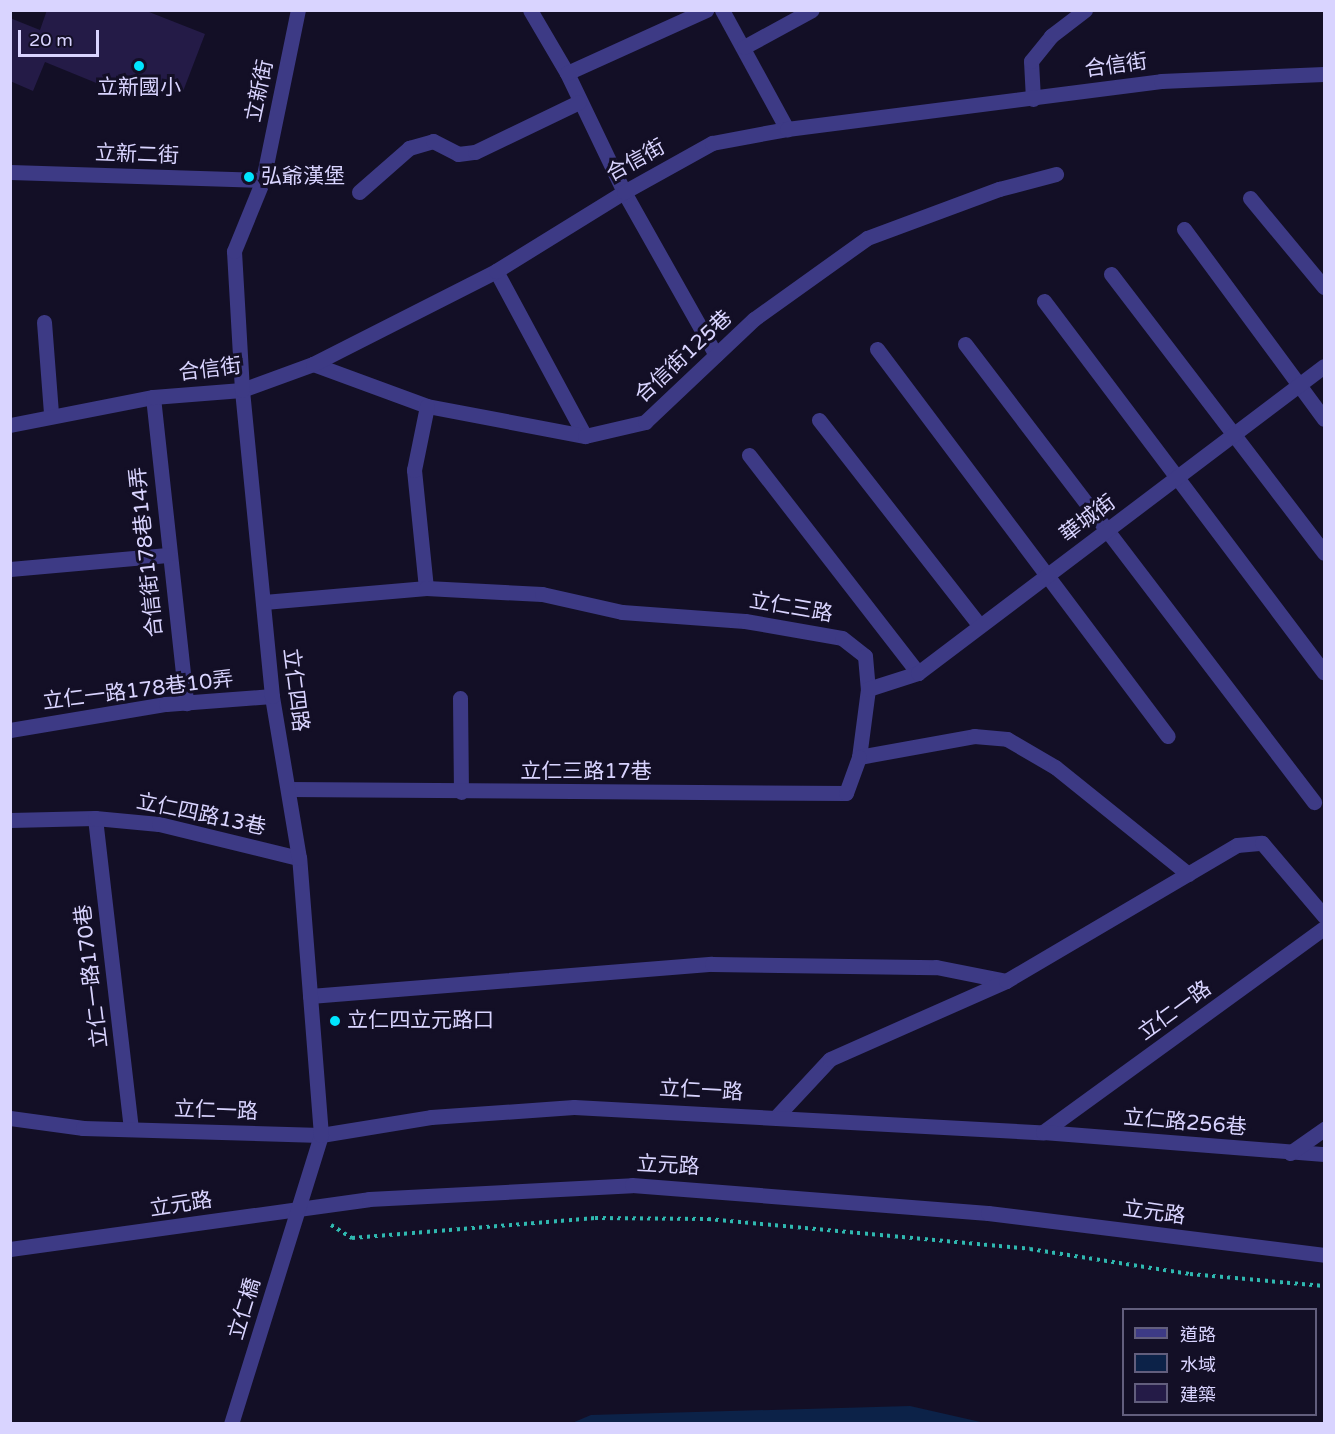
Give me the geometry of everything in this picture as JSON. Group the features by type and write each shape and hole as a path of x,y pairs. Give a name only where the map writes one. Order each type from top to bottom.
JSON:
{"street":[{"name":"立新街","path":"262,180 298,10"},
{"path":"530,10 567,73 624,192 716,355"},
{"path":"567,73 706,10"},
{"path":"722,10 787,129"},
{"path":"744,47 812,10"},
{"path":"1033,99 1031,61 1051,36 1085,10"},
{"name":"合信街","path":"10,425 51,414 153,397 242,390 314,364 496,271 624,192 712,143 787,129 1161,81 1324,74"},
{"path":"359,192 409,148 433,141 458,154 475,152 579,102"},
{"name":"立新二街","path":"10,172 262,180"},
{"name":"合信街125巷","path":"314,364 427,406 585,436 645,422 754,319 867,238 999,189 1056,174"},
{"name":"立仁四路","path":"262,180 234,251 242,390 272,696 299,858 321,1135 301,1207"},
{"path":"1250,198 1324,287"},
{"path":"1184,229 1324,419"},
{"path":"496,271 585,436"},
{"path":"1112,273 1324,554"},
{"path":"1044,301 1324,672"},
{"path":"44,322 51,414"},
{"path":"965,344 1314,802"},
{"path":"877,349 1168,736"},
{"name":"華城街","path":"868,689 918,673 1324,366"},
{"name":"合信街178巷14弄","path":"153,397 167,555 186,703"},
{"path":"426,588 414,470 427,406"},
{"path":"819,420 980,626"},
{"path":"750,455 918,673"},
{"path":"10,569 167,555"},
{"name":"立仁三路","path":"264,602 426,588 542,594 622,612 745,621 842,639 865,656 868,689 859,758"},
{"name":"立仁一路178巷10弄","path":"10,730 186,703 272,696"},
{"path":"460,698 461,792"},
{"path":"859,758 974,736 1007,739 1055,767 1188,874"},
{"name":"立仁三路17巷","path":"288,789 846,793 859,758"},
{"name":"立仁四路13巷","path":"10,820 95,818 185,829 299,858"},
{"name":"立仁一路170巷","path":"95,818 131,1129"},
{"path":"776,1117 830,1059 1005,981 1237,845 1262,843 1324,916"},
{"name":"立仁一路","path":"10,1118 82,1128 321,1135 431,1117 543,1108 657,1109 894,1127 1043,1132 1324,928"},
{"path":"310,996 712,964 936,967 1005,981"},
{"path":"1290,1153 1324,1129"},
{"name":"立仁路256巷","path":"1043,1132 1324,1154"},
{"name":"立元路","path":"10,1249 189,1227 301,1207 458,1191 662,1186 988,1213 1324,1255"},
{"name":"立仁橋","path":"231,1424 301,1207"}],"path":[{"path":"301,1207 351,1238 595,1218 708,1219 1030,1249 1190,1274 1324,1286"}],"water":[{"path":"910,1406 985,1423 572,1423 591,1415"}],"building":[{"path":"47,10 144,10 205,34 182,94 140,79 133,98 45,62 33,91 10,81 10,18 40,30"}],"place":[{"name":"立新國小","path":"139,66"},
{"name":"弘爺漢堡","path":"249,177"},
{"name":"立仁四立元路口","path":"335,1021"}]}
